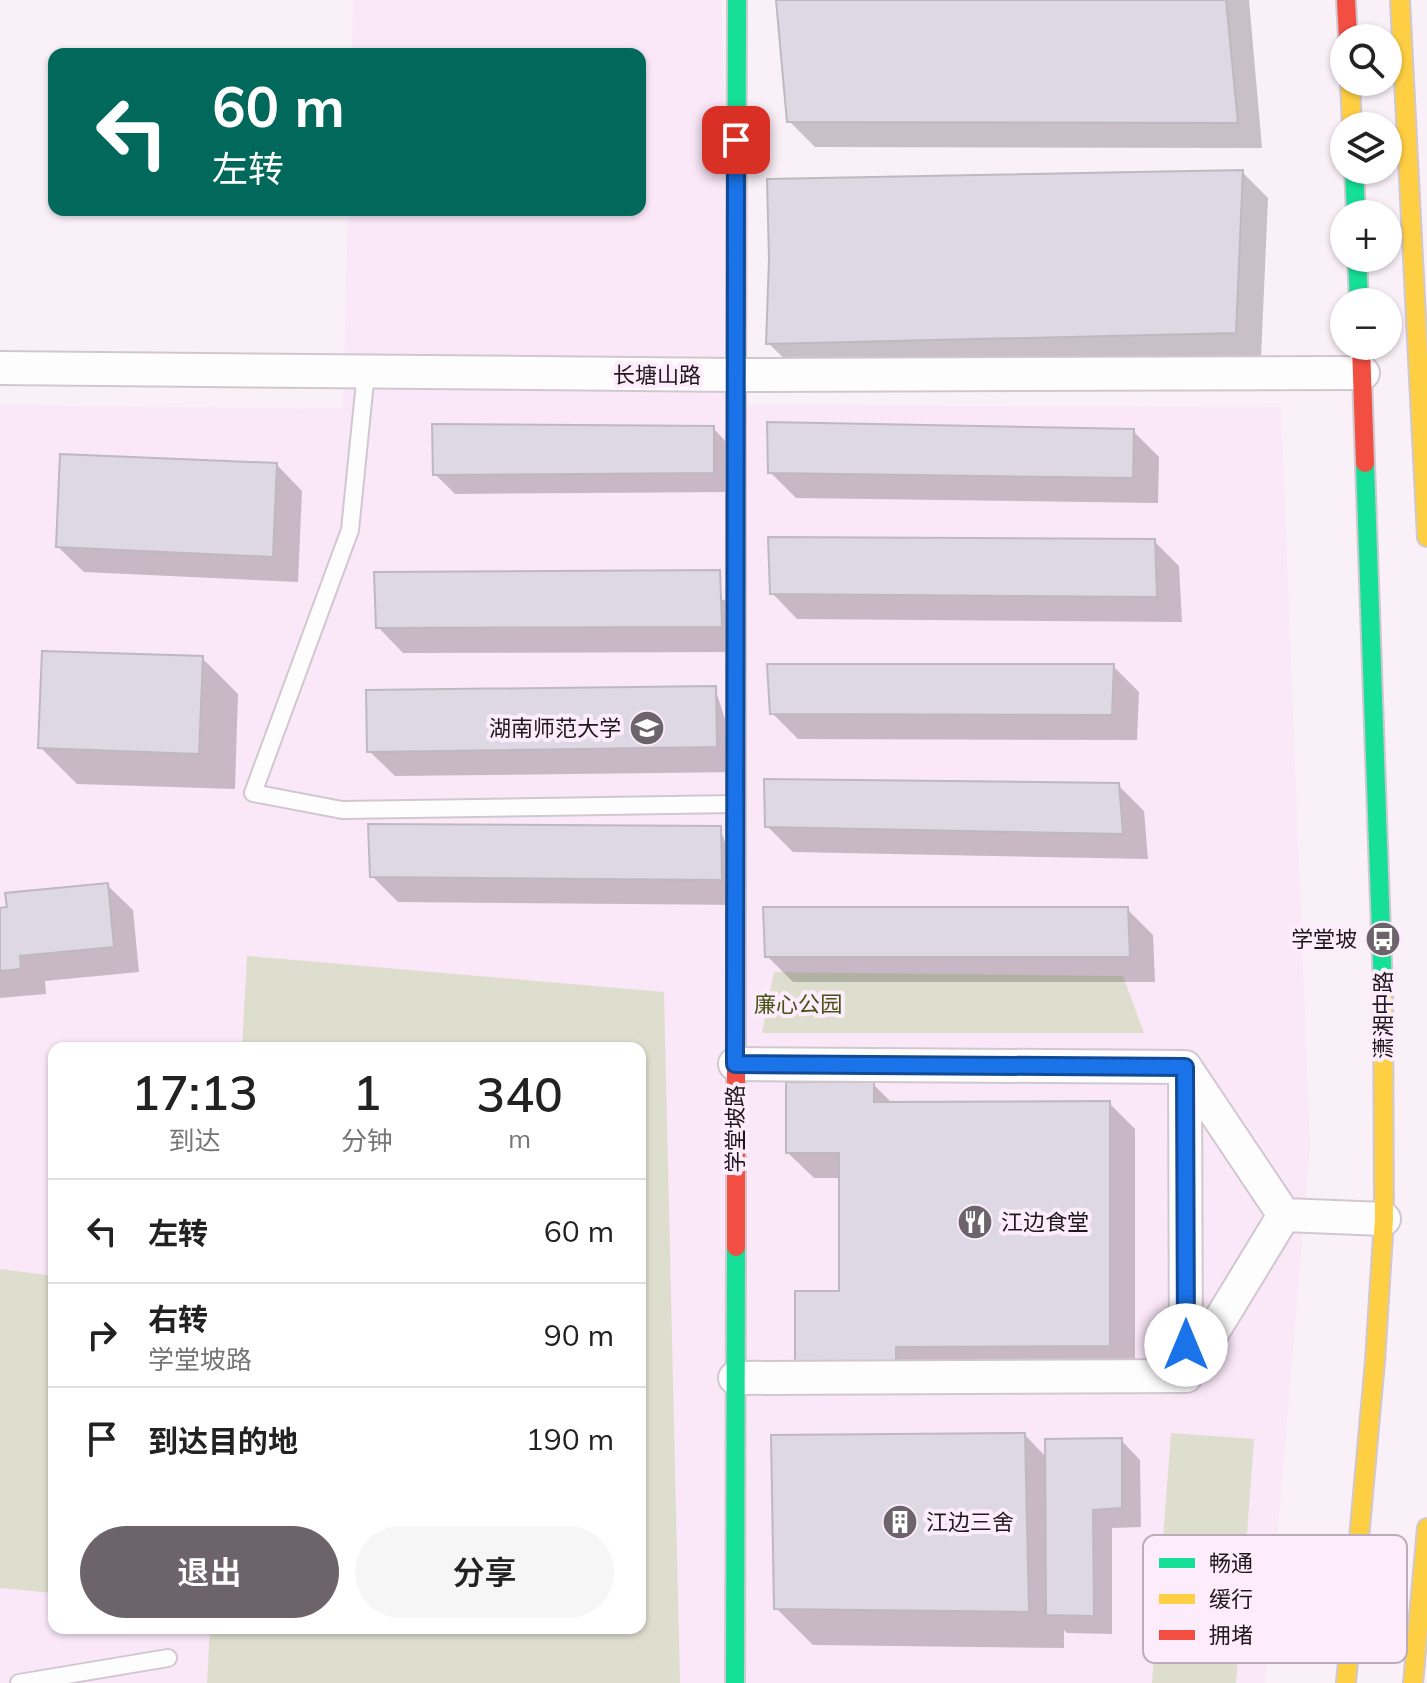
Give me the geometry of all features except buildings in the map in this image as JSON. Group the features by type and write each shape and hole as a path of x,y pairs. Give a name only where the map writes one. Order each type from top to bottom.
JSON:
{"main road":[{"name":"学堂坡路","path":"735,1683 737,0"},
{"path":"1346,0 1347,24"},
{"path":"1400,0 1427,537"},
{"name":"潇湘中路","path":"1359,1535 1384,1219 1383,939 1362,360"},
{"path":"1413,1683 1427,1528"},
{"name":"潇湘中路","path":"1346,1683 1348,1663"}],"street":[{"name":"长塘山路","path":"0,368 735,375 1330,360"},
{"path":"735,1064 1185,1067"},
{"path":"1185,1067 1284,1215"},
{"path":"1185,1067 1186,1376"},
{"path":"1284,1215 1384,1219"},
{"path":"1186,1376 1284,1215"},
{"path":"735,1378 1186,1376"}],"lane":[{"path":"366,372 350,530 253,793 342,810 736,804"},
{"path":"19,1683 168,1658"}],"shaded area":[{"name":"湖南师范大学","path":"353,0 721,0 736,405 1281,407 1310,1146 1277,1535 1143,1535 1143,1663 1267,1663 1265,1683 0,1683 0,405 343,409 348,216 646,216 646,48 352,48"}],"green space":[{"path":"247,956 664,992 680,1683 207,1683 210,1634 646,1634 646,1042 242,1042"},
{"name":"廉心公园","path":"774,972 1123,976 1144,1033 762,1033"},
{"path":"0,1269 48,1275 48,1592 0,1588"},
{"path":"1171,1433 1254,1439 1247,1535 1163,1535"},
{"path":"1154,1663 1237,1663 1236,1683 1152,1683"}],"traffic: fast":[{"path":"736,435 737,0"},
{"path":"1355,184 1355,200"},
{"path":"1358,272 1358,288"},
{"path":"1365,463 1383,991"},
{"path":"735,1683 736,1247"}],"traffic: slow":[{"path":"1400,0 1427,537"},
{"path":"1351,96 1351,112"},
{"path":"736,435 736,866"},
{"path":"1359,1535 1384,1219 1383,991"},
{"path":"1413,1683 1427,1528"},
{"path":"1346,1683 1348,1663"}],"traffic: jam":[{"path":"1346,0 1347,24"},
{"path":"1361,360 1365,463"},
{"path":"736,866 736,1247"}],"place":[{"name":"湖南师范大学","path":"647,728"},
{"name":"学堂坡","path":"1383,939"},
{"name":"江边食堂","path":"975,1222"},
{"name":"江边三舍","path":"900,1522"}],"route":[{"path":"736,140 735,1064 1185,1067 1186,1345"}]}
